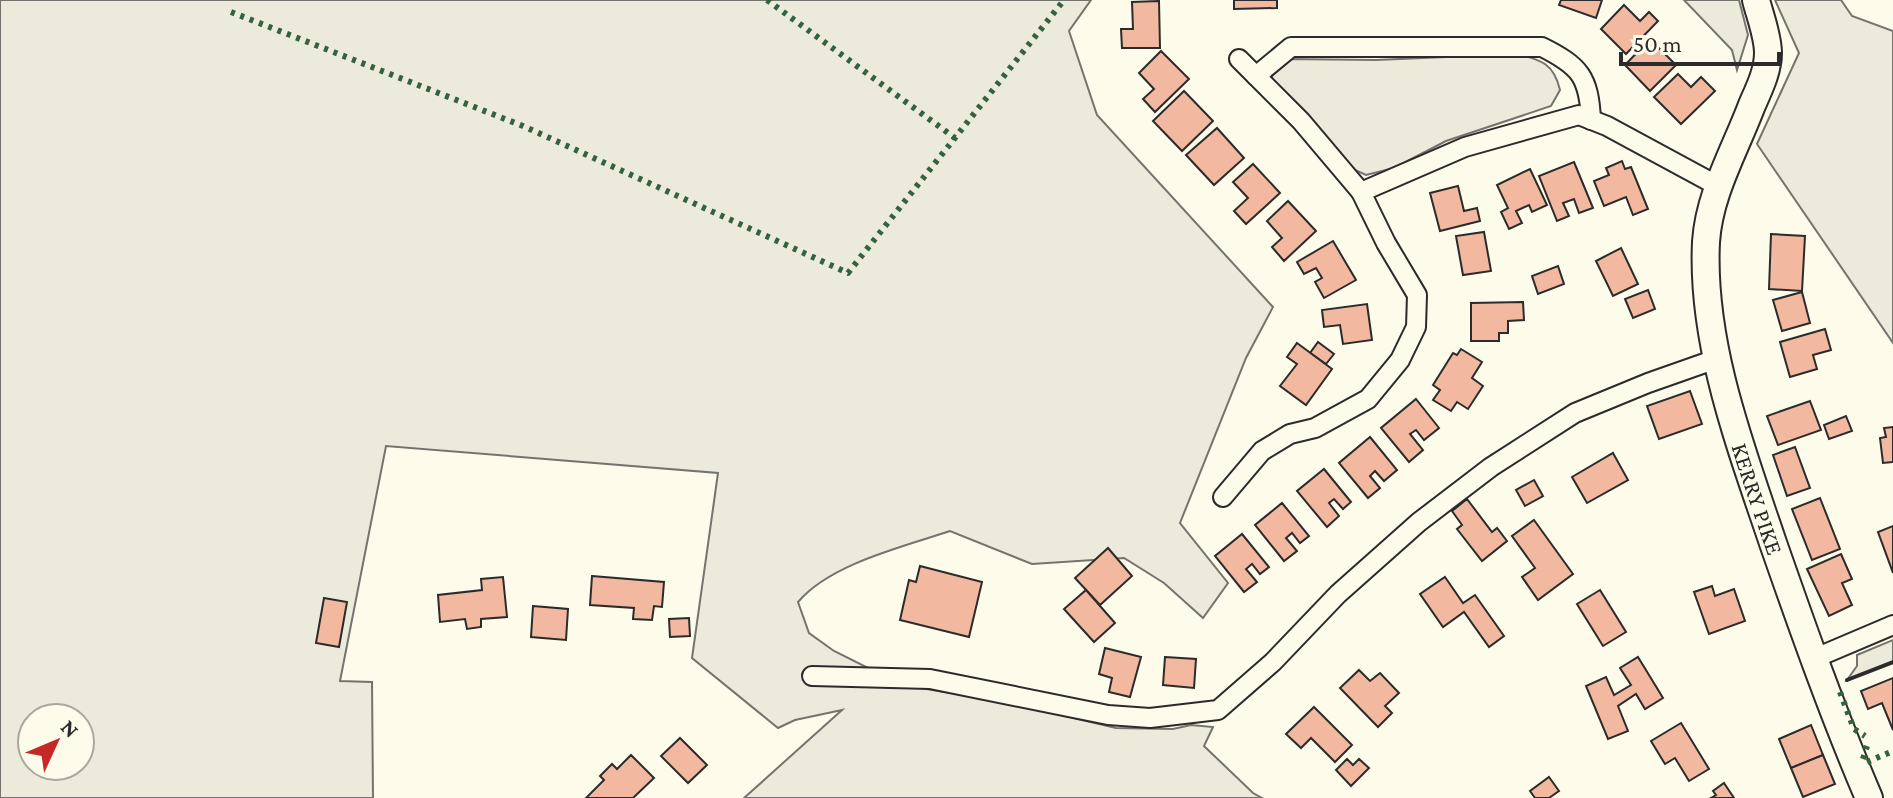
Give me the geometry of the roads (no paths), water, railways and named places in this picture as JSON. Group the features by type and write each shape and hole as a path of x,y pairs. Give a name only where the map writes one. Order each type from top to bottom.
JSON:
{"street":[{"name":"KERRY PIKE","path":"1756,0 1768,53 1762,80 1718,186 1706,243 1710,313 1756,494 1831,710 1869,798"},
{"path":"1256,76 1291,47 1542,47 1570,61 1589,90 1591,120"},
{"path":"1223,497 1262,451 1290,434 1315,428 1368,399 1400,360 1416,327 1417,295 1361,192 1301,121 1239,59"},
{"path":"1361,192 1465,147 1579,115 1607,126 1718,186"},
{"path":"812,676 930,679 1108,715 1150,718 1218,710 1273,662 1349,583 1422,519 1491,467 1575,413 1719,358"},
{"path":"1813,659 1893,625"}]}
